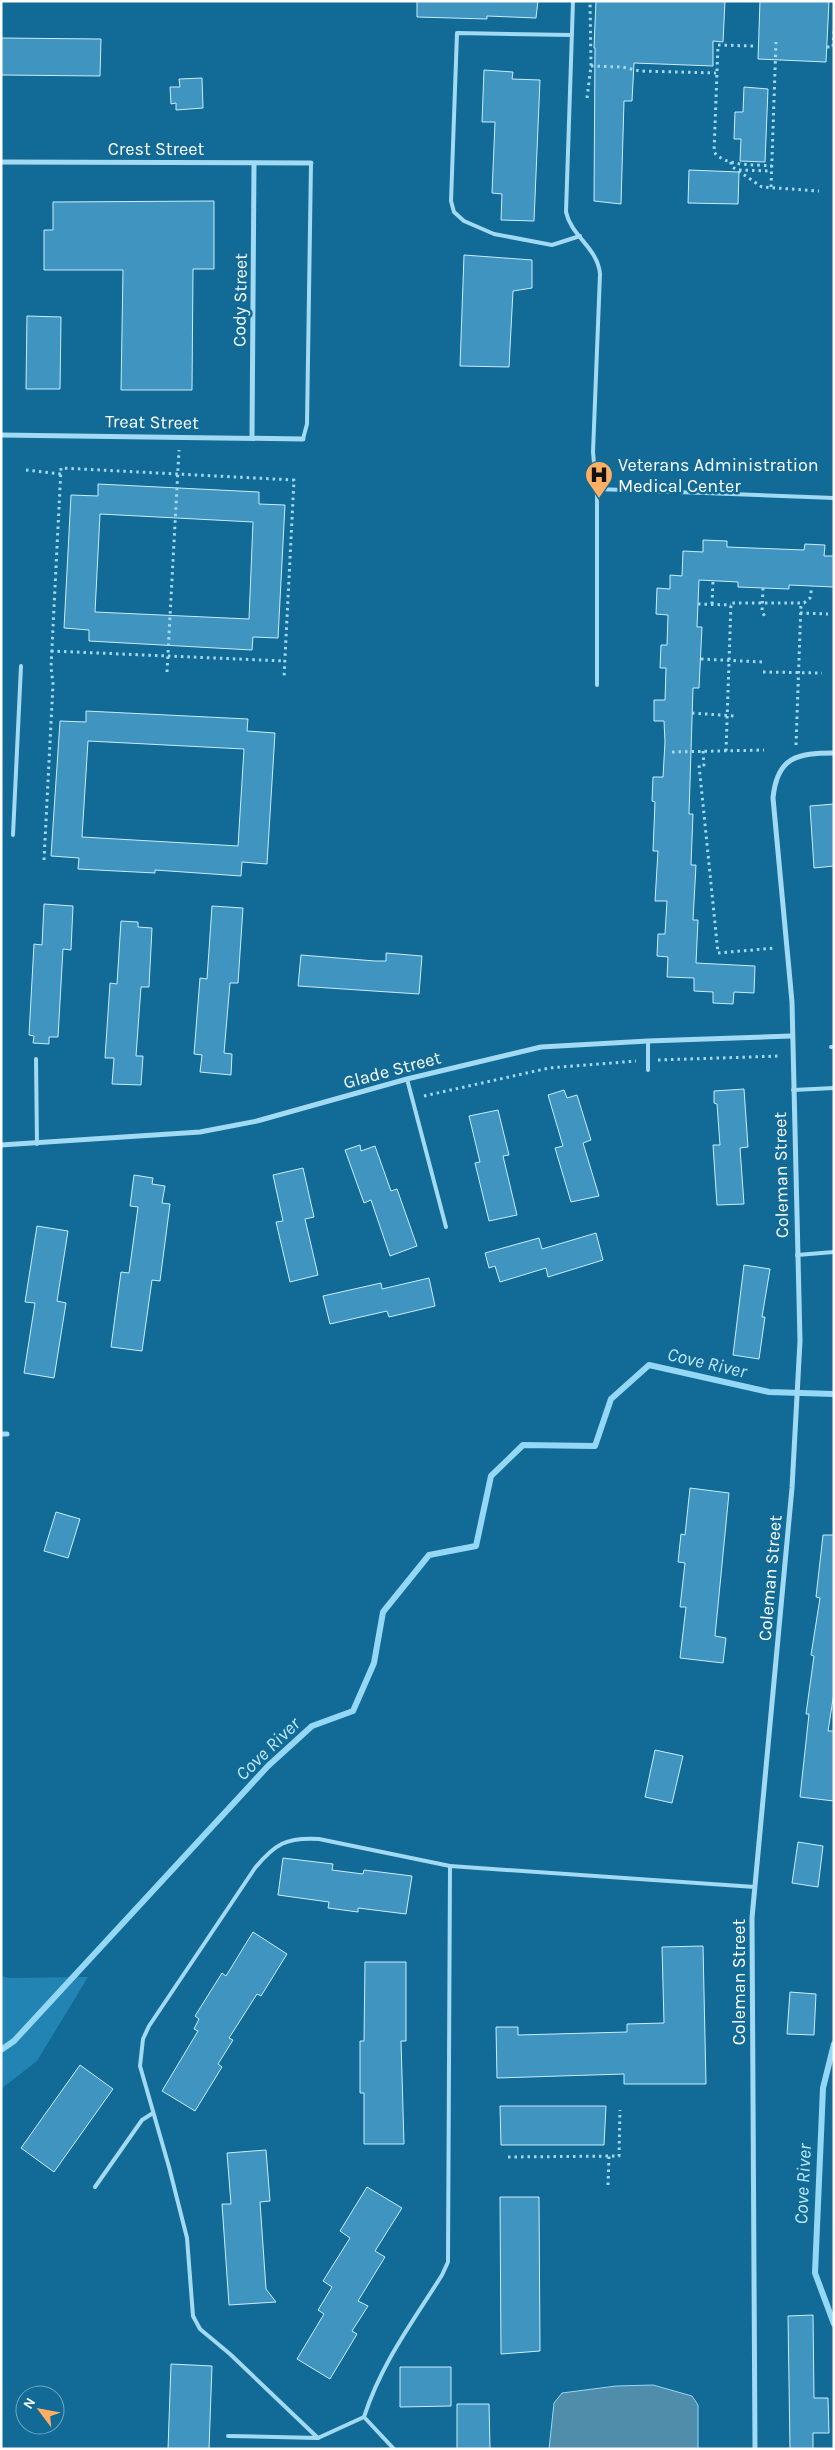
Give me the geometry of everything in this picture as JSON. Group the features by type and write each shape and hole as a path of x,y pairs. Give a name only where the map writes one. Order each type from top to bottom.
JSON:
{"street":[{"name":"Crest Street","path":"1,162 311,163"},
{"name":"Cody Street","path":"252,437 254,164"},
{"name":"Treat Street","path":"1,435 303,439"},
{"path":"798,756 811,753 834,753"},
{"name":"Coleman Street","path":"755,2449 752,1928 792,1488 800,1341 791,1036 792,1002 773,798 774,785 779,772 786,762 798,756"},
{"name":"Glade Street","path":"1,1145 36,1144 209,1130 297,1111 407,1078 541,1048 648,1041 791,1036"}],"lane":[{"path":"573,1 566,210 570,222 595,256 599,268 593,448 597,489 597,685"},
{"path":"572,35 457,33 451,202 454,212 464,221 494,234 552,245 580,236"},
{"path":"303,439 307,424 311,163"},
{"path":"597,489 834,498"},
{"path":"13,835 21,666"},
{"path":"648,1041 648,1070"},
{"path":"36,1059 36,1144"},
{"path":"407,1078 446,1227"},
{"path":"793,1090 834,1088"},
{"path":"797,1255 834,1252"},
{"path":"318,2438 200,2328 193,2316 187,2238 140,2066 142,2039 161,2007 269,1851 284,1842 300,1838 319,1839 450,1866 756,1887"},
{"path":"228,2436 318,2438 364,2417 372,2392 385,2364 442,2275 448,2262 450,1866"},
{"path":"95,2187 142,2120 153,2113"},
{"path":"364,2417 394,2449"}],"path":[{"path":"587,98 590,66 590,1"},
{"path":"827,47 833,47 834,28"},
{"path":"771,187 776,42"},
{"path":"753,46 718,45 714,152 718,158 731,162 772,166"},
{"path":"590,66 622,67 640,71 716,73"},
{"path":"731,162 732,166 762,187 819,191"},
{"path":"738,170 771,171"},
{"path":"167,672 179,450"},
{"path":"44,860 61,468 294,480 284,678"},
{"path":"26,470 61,474"},
{"path":"712,604 714,581"},
{"path":"698,604 801,603 810,598 812,586"},
{"path":"763,588 762,612 766,618"},
{"path":"798,756 796,742 801,603"},
{"path":"726,751 731,605"},
{"path":"800,613 828,614"},
{"path":"52,651 285,661"},
{"path":"701,659 763,662"},
{"path":"763,672 822,673"},
{"path":"692,713 734,716"},
{"path":"672,752 764,750"},
{"path":"703,751 704,765 699,766 718,953 787,947"},
{"path":"412,1098 549,1068 648,1061 792,1055"},
{"path":"508,2157 620,2156 620,2110"},
{"path":"608,2185 609,2156"}],"shaded area":[{"path":"1,1976 9,1978 88,1977 37,2061 1,2089"},
{"path":"653,2385 692,2396 698,2405 698,2449 549,2449 554,2403 562,2393 616,2386"}],"building":[{"path":"417,1 538,1 536,18 487,16 487,19 417,17"},
{"path":"596,1 725,1 723,42 713,41 713,66 634,63 632,101 624,101 621,204 594,201 594,48"},
{"path":"760,1 829,1 826,62 758,59"},
{"path":"1,38 101,39 100,76 1,75"},
{"path":"484,70 513,72 512,79 540,80 534,221 501,220 502,194 492,193 495,122 482,122"},
{"path":"202,78 203,108 176,110 176,103 171,104 170,87 180,87 179,79"},
{"path":"744,87 768,89 765,162 740,161 741,139 734,139 735,112 743,112"},
{"path":"689,170 739,172 738,204 688,203"},
{"path":"214,201 214,269 193,269 192,390 121,390 123,270 44,270 44,230 53,230 53,202"},
{"path":"464,255 532,260 532,288 513,291 509,367 460,366"},
{"path":"27,316 61,317 60,389 26,389"},
{"path":"98,484 259,492 259,504 285,505 278,638 253,637 252,650 89,641 89,630 64,628 71,495 98,496","holes":["100,514 253,522 249,619 95,612"]},
{"path":"703,540 727,541 727,547 804,550 805,544 825,545 824,556 834,556 834,587 789,585 789,589 738,587 738,582 699,580 697,627 702,627 699,688 693,688 689,814 693,814 691,865 696,865 693,920 698,920 696,963 755,966 754,993 734,992 733,1004 713,1003 713,992 694,991 694,978 667,977 668,957 657,956 658,934 665,934 667,901 655,901 658,851 653,851 655,802 652,801 653,777 663,777 665,742 664,721 654,721 654,700 665,700 666,668 660,668 661,645 667,645 668,615 656,614 657,588 670,589 670,575 682,576 683,551 703,552"},
{"path":"86,711 248,719 247,731 275,733 267,864 242,862 241,876 155,870 155,873 78,869 79,858 51,856 60,721 86,722","holes":["88,741 244,749 238,846 82,837"]},
{"path":"834,804 834,866 814,868 810,806"},
{"path":"44,904 73,906 71,950 63,949 58,1037 49,1037 49,1044 33,1043 34,1036 29,1035 34,944 42,945"},
{"path":"212,906 243,908 238,983 230,983 224,1053 232,1054 231,1075 200,1072 202,1055 194,1054 200,978 207,979"},
{"path":"121,921 138,922 138,927 152,928 149,987 141,987 136,1056 143,1056 141,1085 112,1084 114,1058 105,1058 110,983 117,984"},
{"path":"386,953 422,956 419,994 298,986 301,955 386,961"},
{"path":"744,1089 748,1147 740,1148 744,1204 717,1205 713,1145 720,1145 717,1104 714,1103 714,1091"},
{"path":"564,1090 567,1098 577,1095 591,1140 583,1143 599,1196 571,1202 555,1148 563,1146 548,1095"},
{"path":"498,1110 509,1155 503,1156 517,1215 489,1221 475,1163 480,1162 469,1116"},
{"path":"360,1145 361,1151 375,1146 391,1191 397,1189 417,1246 390,1256 371,1200 364,1203 345,1150"},
{"path":"303,1168 314,1217 305,1219 318,1275 290,1282 276,1222 283,1221 273,1175"},
{"path":"134,1175 153,1178 152,1184 165,1186 162,1203 170,1204 160,1281 152,1280 142,1351 111,1347 121,1272 129,1273 138,1207 130,1206"},
{"path":"37,1226 68,1231 57,1301 66,1303 54,1378 24,1373 35,1303 25,1302"},
{"path":"596,1233 603,1260 548,1277 546,1268 500,1282 495,1266 489,1268 485,1253 539,1238 542,1249"},
{"path":"744,1265 770,1269 762,1317 765,1317 759,1359 733,1355"},
{"path":"429,1278 435,1306 389,1317 387,1311 330,1324 323,1296 381,1283 382,1289"},
{"path":"690,1488 729,1493 715,1636 726,1638 723,1663 680,1658 686,1607 680,1607 685,1563 678,1562 681,1534 685,1535"},
{"path":"56,1512 80,1519 68,1558 44,1551"},
{"path":"823,1535 834,1535 834,1693 828,1731 834,1731 834,1801 800,1797 809,1714 806,1714 814,1656 811,1655 820,1598 816,1597"},
{"path":"655,1750 683,1756 672,1803 645,1797"},
{"path":"798,1842 823,1846 818,1887 792,1883"},
{"path":"283,1858 333,1864 332,1870 363,1874 364,1870 412,1876 406,1914 358,1908 358,1912 328,1908 329,1902 278,1895"},
{"path":"253,1932 287,1954 261,1996 257,1994 229,2038 233,2040 218,2064 222,2067 195,2111 162,2091 198,2031 194,2029 199,2019 195,2016 222,1973 226,1976"},
{"path":"703,1946 706,2084 624,2084 624,2074 497,2078 496,2027 518,2027 518,2035 627,2032 627,2024 664,2023 662,1947"},
{"path":"365,1962 406,1962 406,2041 401,2041 404,2144 364,2144 364,2093 360,2093 360,2041 364,2041"},
{"path":"790,1992 816,1994 814,2035 787,2034"},
{"path":"80,2065 113,2089 54,2172 21,2148"},
{"path":"500,2106 606,2106 604,2145 501,2145"},
{"path":"266,2150 270,2201 260,2202 266,2289 276,2302 229,2305 222,2204 231,2204 227,2153"},
{"path":"367,2187 402,2208 375,2251 385,2257 358,2301 368,2306 352,2331 357,2334 330,2379 297,2359 324,2314 318,2310 332,2287 323,2281 350,2238 340,2231"},
{"path":"500,2197 539,2197 540,2351 501,2354"},
{"path":"813,2315 814,2398 828,2398 829,2433 813,2433 813,2449 790,2449 788,2316"},
{"path":"171,2364 212,2366 209,2449 168,2449"},
{"path":"400,2367 451,2367 451,2406 400,2407"},
{"path":"457,2404 489,2404 490,2449 457,2449"}],"waterway":[{"name":"Cove River","path":"1,2050 14,2041 268,1766 312,1726 353,1711 374,1663 383,1612 429,1555 476,1546 491,1476 523,1445 595,1446 611,1399 649,1365 769,1392 834,1394"},
{"name":"Cove River","path":"834,2044 823,2088 815,2273 834,2324"}],"place":[{"name":"Veterans Administration Medical Center","path":"599,499"}]}
